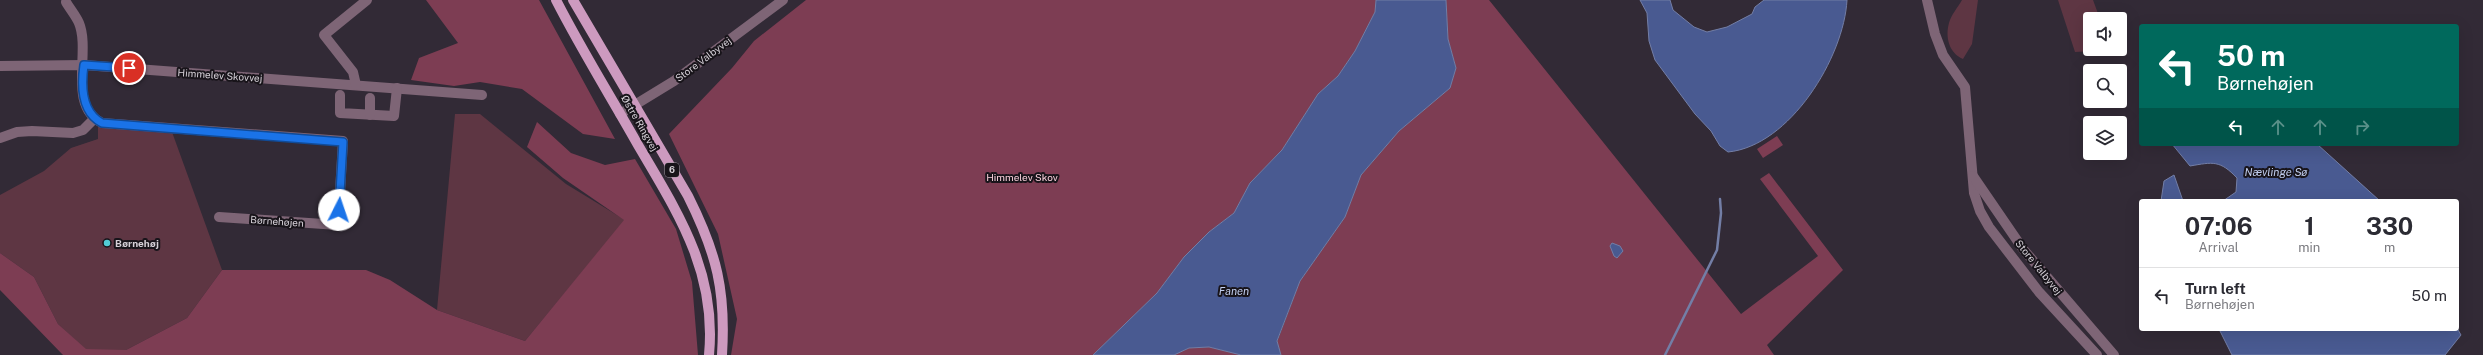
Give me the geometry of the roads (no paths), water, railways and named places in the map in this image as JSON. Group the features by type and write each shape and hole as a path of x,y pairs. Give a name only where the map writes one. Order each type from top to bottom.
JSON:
{"main road":[{"name":"Østre Ringvej","path":"556,0 620,114 679,213 698,257 708,296 711,332 709,355"},
{"name":"Østre Ringvej","path":"573,0 688,196 704,229 715,259 722,291 724,325 722,355"}],"street":[{"path":"356,85 352,72 324,35 368,0"},
{"name":"Store Valbyvej","path":"620,114 674,81 783,0"},
{"name":"Store Valbyvej","path":"1927,0 1943,55 1965,87 1974,193 1988,227 2040,292 2097,355"},
{"path":"0,138 17,132 32,130 73,133 83,130 94,119 81,86 84,65 80,24 66,2"},
{"name":"Himmelev Skovvej","path":"0,66 84,65 482,94"},
{"path":"340,95 340,113 394,116 396,88"},
{"path":"370,98 370,115"},
{"name":"Børnehøjen","path":"94,119 102,123 343,142 338,225 219,217"},
{"name":"Store Valbyvej","path":"1972,174 2023,249 2114,355"}],"water":[{"name":"Fanen","path":"1376,0 1446,0 1448,39 1456,68 1450,88 1399,131 1361,175 1345,217 1300,281 1277,341 1281,355 1241,355 1209,347 1189,348 1174,355 1093,355 1157,293 1184,257 1209,232 1234,213 1250,183 1282,150 1318,94 1338,76 1355,51 1375,12"},
{"path":"1640,0 1670,0 1673,10 1694,27 1707,32 1727,27 1752,14 1755,7 1764,0 1847,0 1844,23 1836,47 1824,72 1810,95 1792,116 1772,134 1751,146 1728,152 1720,146 1711,131 1695,114 1655,60 1649,41 1647,13"},
{"name":"Nævlinge Sø","path":"2174,146 2319,146 2378,199 2226,199 2236,192 2237,178 2231,172 2221,165 2210,163 2190,166"},
{"path":"2174,175 2182,199 2161,199 2164,181"},
{"path":"1612,243 1620,246 1623,251 1617,258 1614,256 1610,246"},
{"path":"2220,331 2459,331 2461,335 2445,355 2232,355"}],"waterway":[{"path":"1665,355 1717,250 1721,213 1720,199"}],"place":[{"name":"Børnehøj","path":"107,243"}],"park label":[{"name":"Himmelev Skov","path":"1022,177"}]}
